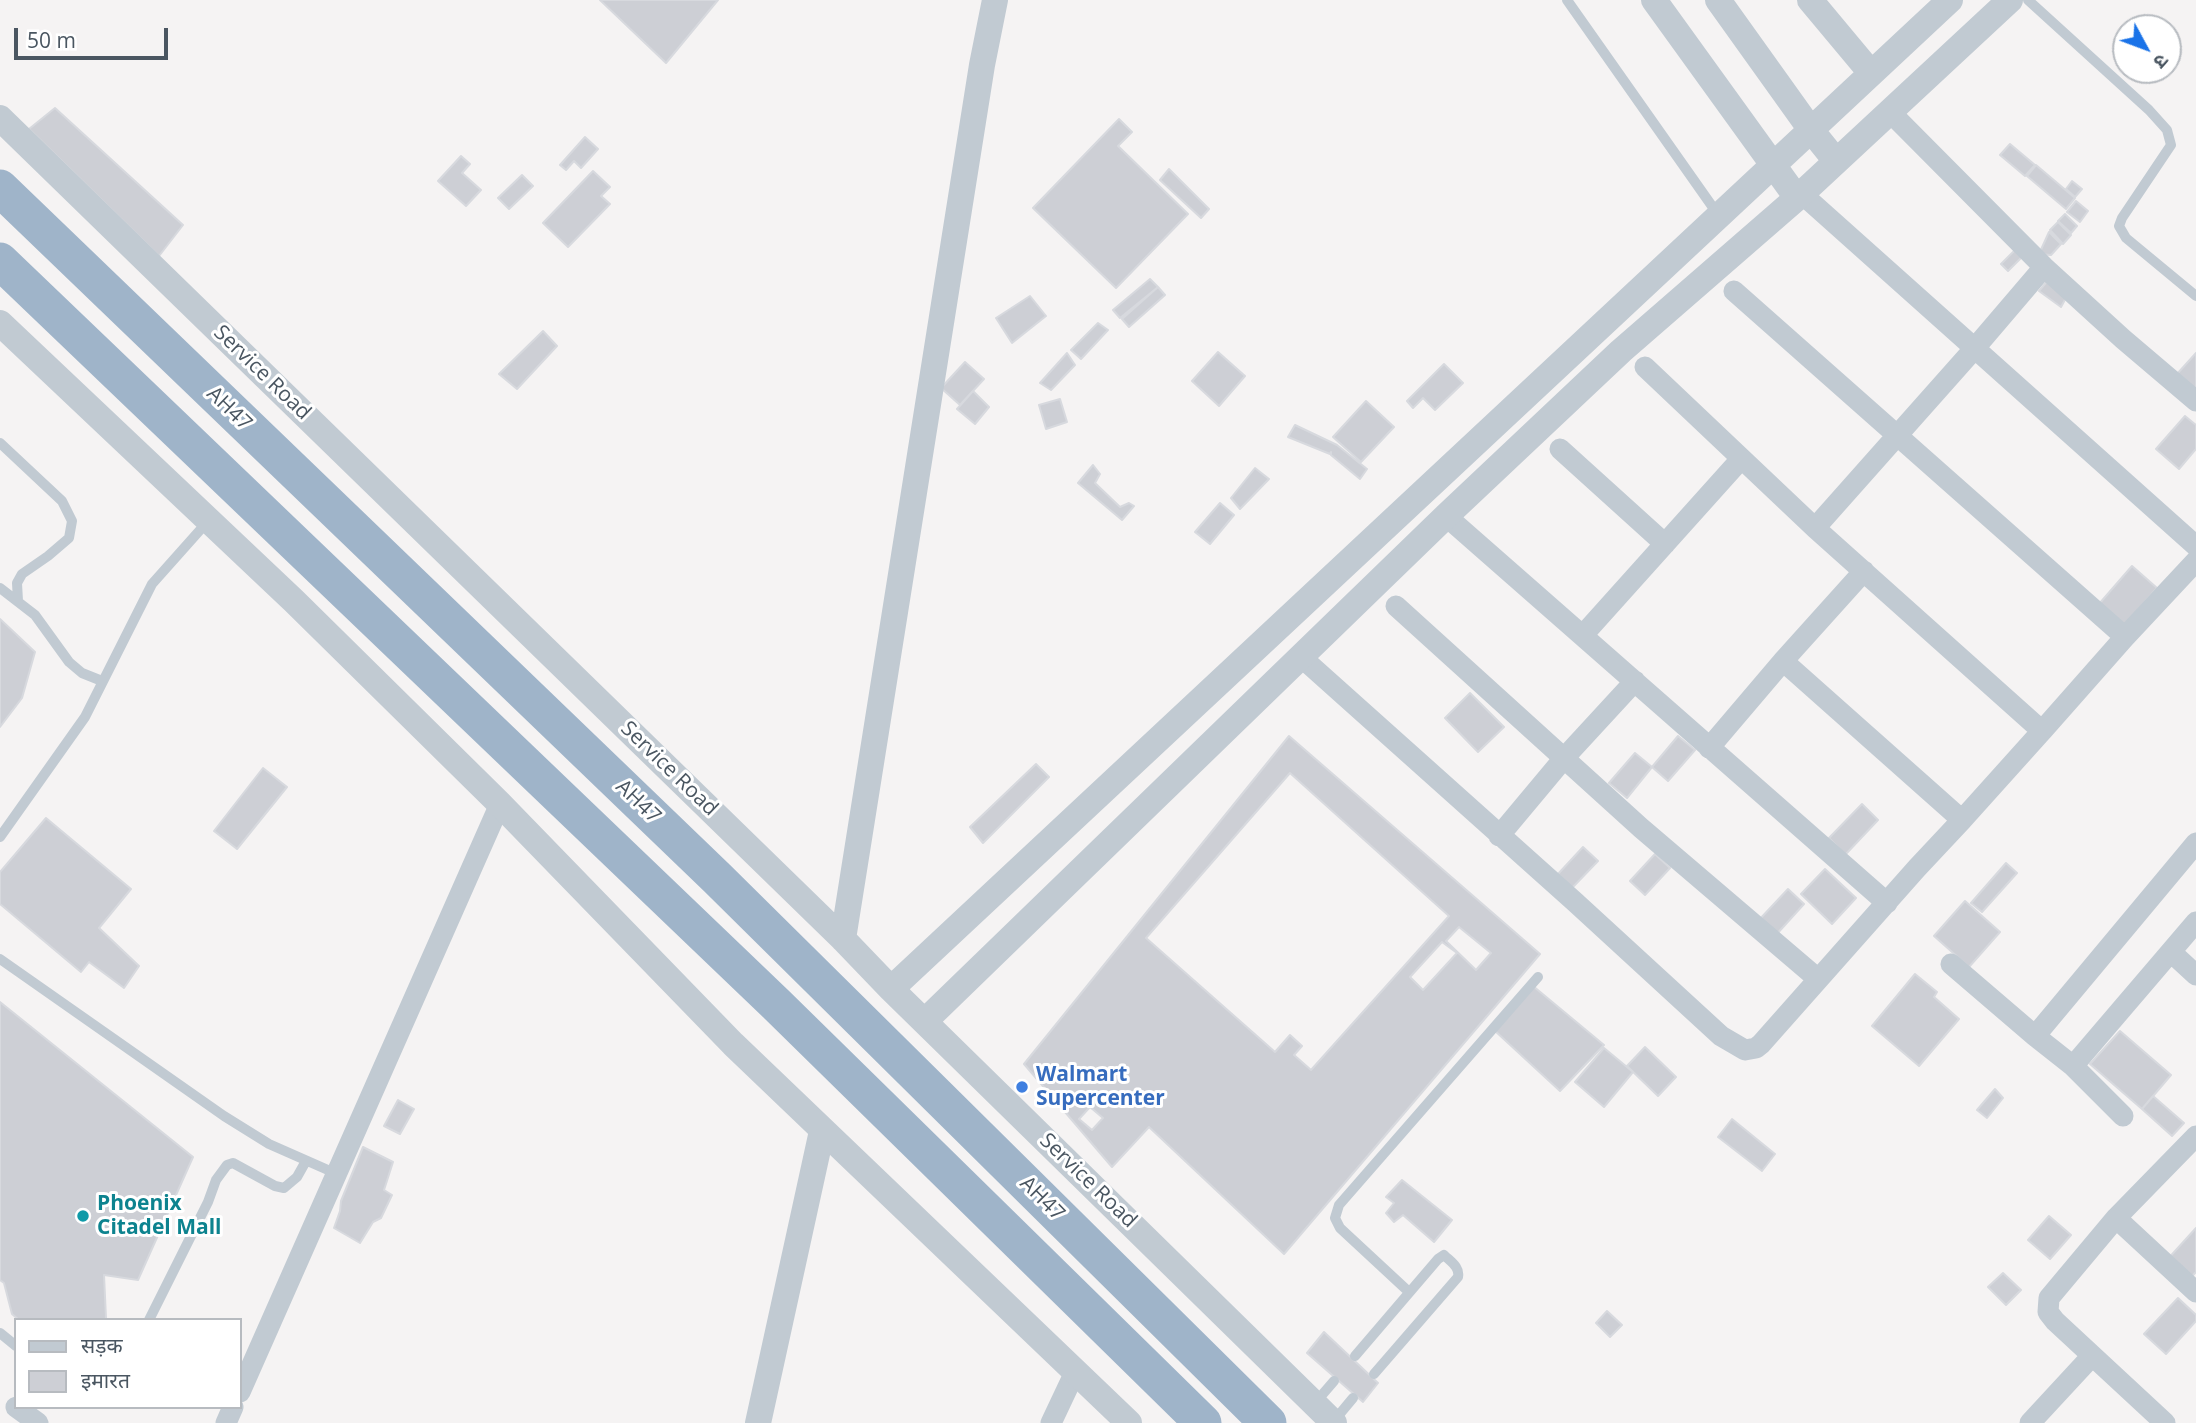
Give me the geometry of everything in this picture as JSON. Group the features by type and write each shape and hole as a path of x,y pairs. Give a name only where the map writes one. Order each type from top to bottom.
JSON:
{"highway":[{"name":"AH47","path":"0,188 717,877 1268,1423"},
{"path":"0,261 776,1004 1203,1423"}],"street":[{"path":"844,939 980,79 995,0"},
{"path":"1654,0 1772,166 1799,196 2196,546"},
{"path":"1718,0 1836,161"},
{"path":"1810,0 1871,73"},
{"path":"891,989 1950,0"},
{"path":"925,1021 1300,656 1621,351 1799,196 2010,0"},
{"path":"1889,113 2044,267 2196,401"},
{"name":"Service Road","path":"0,118 844,939 891,989 1327,1416"},
{"path":"1815,528 2044,267"},
{"path":"1734,291 2125,637"},
{"path":"0,323 304,611 500,804 733,1044 1129,1423"},
{"path":"1645,367 1815,528 2042,731"},
{"path":"1560,449 1665,544"},
{"path":"1583,635 1741,458"},
{"path":"1446,516 1887,903"},
{"path":"1300,656 1721,1036 1745,1050 1761,1044 2196,561"},
{"path":"1709,748 1864,571"},
{"path":"1396,606 1641,828 1818,979"},
{"path":"1783,661 1962,820"},
{"path":"1499,836 1565,757 1635,681"},
{"path":"243,1378 337,1174 500,804"},
{"path":"2035,1036 2196,843"},
{"path":"2073,1066 2196,922"},
{"path":"2171,952 2196,975"},
{"path":"1951,964 2073,1066 2123,1116"},
{"path":"758,1423 822,1131"},
{"path":"2165,1423 2091,1357 2048,1312 2049,1298 2116,1218 2196,1136"},
{"path":"2116,1218 2196,1292"},
{"path":"2030,1423 2091,1357"},
{"path":"1051,1423 1076,1370"},
{"path":"19,1409 38,1423"}],"lane":[{"path":"1567,0 1719,216"},
{"path":"2028,0 2149,110 2167,130 2171,145 2119,226 2126,238 2196,296"},
{"path":"0,443 62,501 72,522 69,538 22,574 17,583 18,601"},
{"path":"0,837 85,717 152,584 209,520"},
{"path":"0,588 35,615 69,662 82,673 102,681"},
{"path":"0,959 223,1116 269,1144 337,1174"},
{"path":"1409,1292 1340,1228 1335,1218 1339,1205 1538,977"},
{"path":"150,1318 208,1202 216,1180 227,1165 233,1163 275,1186 284,1188 297,1177 306,1161"},
{"path":"1355,1356 1441,1255 1444,1255 1459,1271 1458,1277 1374,1374"},
{"path":"0,1333 14,1344"},
{"path":"1327,1416 1334,1381"},
{"path":"1327,1416 1353,1398"}],"building":[{"path":"600,0 718,0 666,63"},
{"path":"55,108 183,225 159,256 29,129"},
{"path":"1119,119 1132,132 1118,146 1188,214 1116,288 1033,208"},
{"path":"585,137 598,149 581,168 574,161 566,170 560,165"},
{"path":"2010,144 2035,165 2025,176 2000,155"},
{"path":"461,156 470,164 462,173 481,190 466,206 438,181"},
{"path":"2036,165 2075,198 2066,209 2027,176"},
{"path":"1169,169 1209,209 1201,218 1160,180"},
{"path":"593,171 610,187 601,196 610,204 568,247 543,223"},
{"path":"522,175 533,186 509,209 498,198"},
{"path":"2072,181 2082,189 2075,197 2066,189"},
{"path":"2076,201 2088,211 2080,222 2067,212"},
{"path":"2065,214 2077,226 2071,233 2058,221"},
{"path":"2058,222 2071,235 2063,244 2050,230"},
{"path":"2049,232 2061,244 2051,255 2039,254"},
{"path":"2015,250 2022,257 2008,271 2001,264"},
{"path":"1150,279 1158,287 1120,318 1113,310"},
{"path":"2049,279 2067,296 2061,307 2039,291"},
{"path":"1158,287 1165,295 1129,327 1122,319"},
{"path":"1030,296 1046,316 1012,343 996,318"},
{"path":"1098,323 1108,330 1081,359 1071,350"},
{"path":"543,331 557,346 517,389 499,374"},
{"path":"1218,352 1245,376 1219,406 1192,381"},
{"path":"1067,353 1075,365 1051,390 1040,383"},
{"path":"2196,353 2196,391 2177,374"},
{"path":"965,362 984,379 960,405 941,388"},
{"path":"1444,364 1463,383 1435,410 1423,398 1413,408 1407,401"},
{"path":"973,391 989,407 975,424 957,409"},
{"path":"1060,399 1067,422 1046,429 1039,405"},
{"path":"1366,401 1394,427 1361,462 1333,437"},
{"path":"2185,416 2196,425 2196,449 2179,469 2156,449"},
{"path":"1295,425 1337,445 1367,469 1360,479 1331,455 1331,452 1330,454 1288,437"},
{"path":"1093,465 1100,474 1095,483 1120,507 1129,503 1134,506 1122,520 1078,483"},
{"path":"1255,468 1269,479 1240,509 1231,498"},
{"path":"1220,503 1234,515 1210,544 1195,532"},
{"path":"2132,566 2157,588 2124,626 2099,604"},
{"path":"0,619 35,652 22,698 0,727"},
{"path":"1470,693 1504,727 1478,752 1445,718"},
{"path":"1289,736 1540,954 1284,1254 1149,1127 1112,1167 1024,1064"},
{"path":"1678,736 1695,750 1668,781 1652,767"},
{"path":"1635,753 1652,767 1627,798 1609,783"},
{"path":"1036,764 1049,777 983,843 970,827"},
{"path":"263,768 287,787 237,849 214,831"},
{"path":"1290,773 1449,916 1311,1070 1294,1055 1302,1046 1290,1035 1275,1052 1146,938"},
{"path":"1862,804 1878,820 1845,855 1829,838"},
{"path":"46,818 131,889 99,928 139,966 124,988 89,962 81,972 0,904 0,872"},
{"path":"1583,847 1598,861 1572,888 1558,874"},
{"path":"1655,854 1670,868 1645,895 1630,881"},
{"path":"2006,863 2017,873 1982,912 1971,903"},
{"path":"1825,869 1856,898 1832,924 1801,894"},
{"path":"1788,889 1804,904 1775,936 1758,921"},
{"path":"1965,901 2000,932 1969,967 1934,936"},
{"path":"1459,927 1491,953 1476,970 1446,941"},
{"path":"1442,942 1457,953 1423,990 1410,977"},
{"path":"1915,974 1937,992 1934,997 1959,1019 1919,1066 1872,1026"},
{"path":"1533,986 1604,1045 1560,1091 1494,1030"},
{"name":"Phoenix Citadel Mall","path":"0,1002 193,1157 138,1280 104,1275 106,1318 17,1318 12,1314 4,1283 0,1280"},
{"path":"2120,1031 2171,1075 2142,1109 2090,1064"},
{"path":"1645,1047 1676,1077 1658,1096 1627,1066"},
{"path":"1604,1048 1633,1072 1604,1107 1575,1082"},
{"path":"1995,1089 2003,1098 1987,1118 1977,1110"},
{"path":"2153,1096 2184,1123 2172,1136 2142,1109"},
{"path":"398,1100 414,1109 400,1134 384,1126"},
{"path":"1090,1107 1103,1118 1092,1130 1079,1119"},
{"path":"1732,1119 1775,1154 1762,1171 1718,1137"},
{"path":"363,1147 393,1162 384,1190 392,1195 381,1218 373,1222 360,1243 334,1228 341,1201"},
{"path":"1402,1180 1452,1220 1434,1242 1403,1215 1394,1222 1386,1213 1394,1203 1386,1197"},
{"path":"2049,1216 2071,1235 2050,1259 2028,1240"},
{"path":"2196,1228 2196,1272 2188,1281 2166,1261"},
{"path":"2003,1273 2021,1290 2006,1305 1988,1287"},
{"path":"2178,1298 2196,1315 2196,1321 2166,1354 2144,1334"},
{"path":"1607,1311 1622,1325 1610,1337 1596,1323"},
{"path":"1324,1332 1378,1383 1363,1402 1307,1353"}],"place":[{"name":"Walmart Supercenter","path":"1022,1087"},
{"name":"Phoenix Citadel Mall","path":"83,1216"}]}
